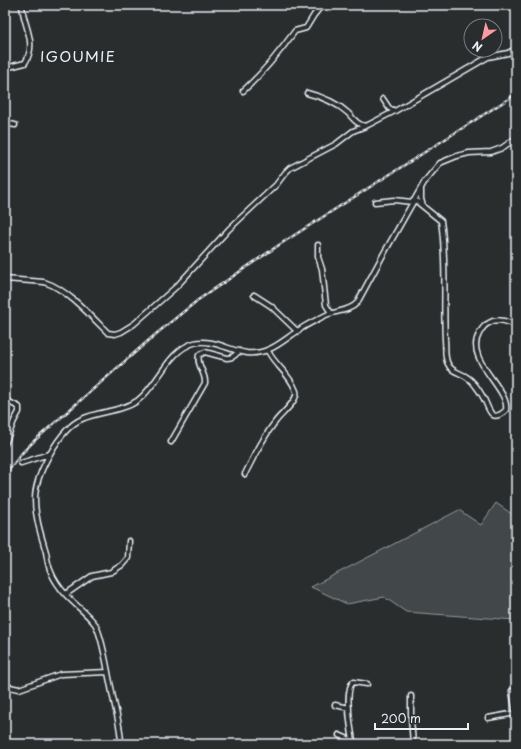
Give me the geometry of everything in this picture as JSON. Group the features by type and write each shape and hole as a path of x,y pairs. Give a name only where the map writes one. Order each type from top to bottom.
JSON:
{"street":[{"path":"5,68 25,63 30,53 31,39 23,14 22,5"},
{"path":"243,91 266,69 295,31 306,28 322,5"},
{"path":"5,279 44,282 51,284 68,295 108,333 115,334 121,332 134,324 177,286 229,229 276,185 285,173 296,165 336,144 353,131 368,126 488,57 508,53 516,49"},
{"path":"307,93 337,104 349,114 353,120 363,126 368,126"},
{"path":"383,99 389,108 395,111"},
{"path":"5,123 15,125"},
{"path":"121,744 116,711 98,630 90,618 66,594 50,571 37,517 36,505 36,490 49,454 70,427 75,423 82,419 128,406 138,400 154,383 173,357 188,346 205,342 239,351 258,353 268,351 297,331 331,313 354,306 421,188 429,175 442,161 469,153 491,152 502,148 516,138"},
{"path":"421,188 421,199 423,206"},
{"path":"375,202 394,200 412,202 415,200"},
{"path":"415,200 436,216 442,223 445,252 444,319 446,360 451,369 464,375 474,383 492,416 506,410 506,402 482,364 476,345 476,338 488,323 494,321 504,321 510,324 516,322"},
{"path":"318,245 318,256 322,269 326,305 331,313"},
{"path":"254,295 271,306 297,331"},
{"path":"171,442 205,384 205,377 198,361 198,355 205,352 231,358 234,357 239,351"},
{"path":"245,474 261,443 275,421 288,408 295,398 296,393 291,379 271,357 268,351"},
{"path":"5,400 19,407 19,412 5,444"},
{"path":"21,463 49,454"},
{"path":"66,594 92,576 111,572 122,565 128,558 129,541"},
{"path":"5,686 19,688 61,674 108,672"},
{"path":"354,742 349,708 350,684 353,682 368,684"},
{"path":"488,718 516,713 512,692"},
{"path":"411,696 413,744"},
{"path":"335,705 349,708"},
{"path":"339,736 354,742"},
{"path":"509,744 516,742"}],"shaded area":[{"path":"496,503 516,517 516,620 406,612 384,597 347,604 311,587 459,510 481,525"}],"railway":[{"path":"5,475 22,453 34,441 156,334 198,300 282,243 516,94"}],"district":[{"name":"IGOUMIE","path":"78,55"}]}
